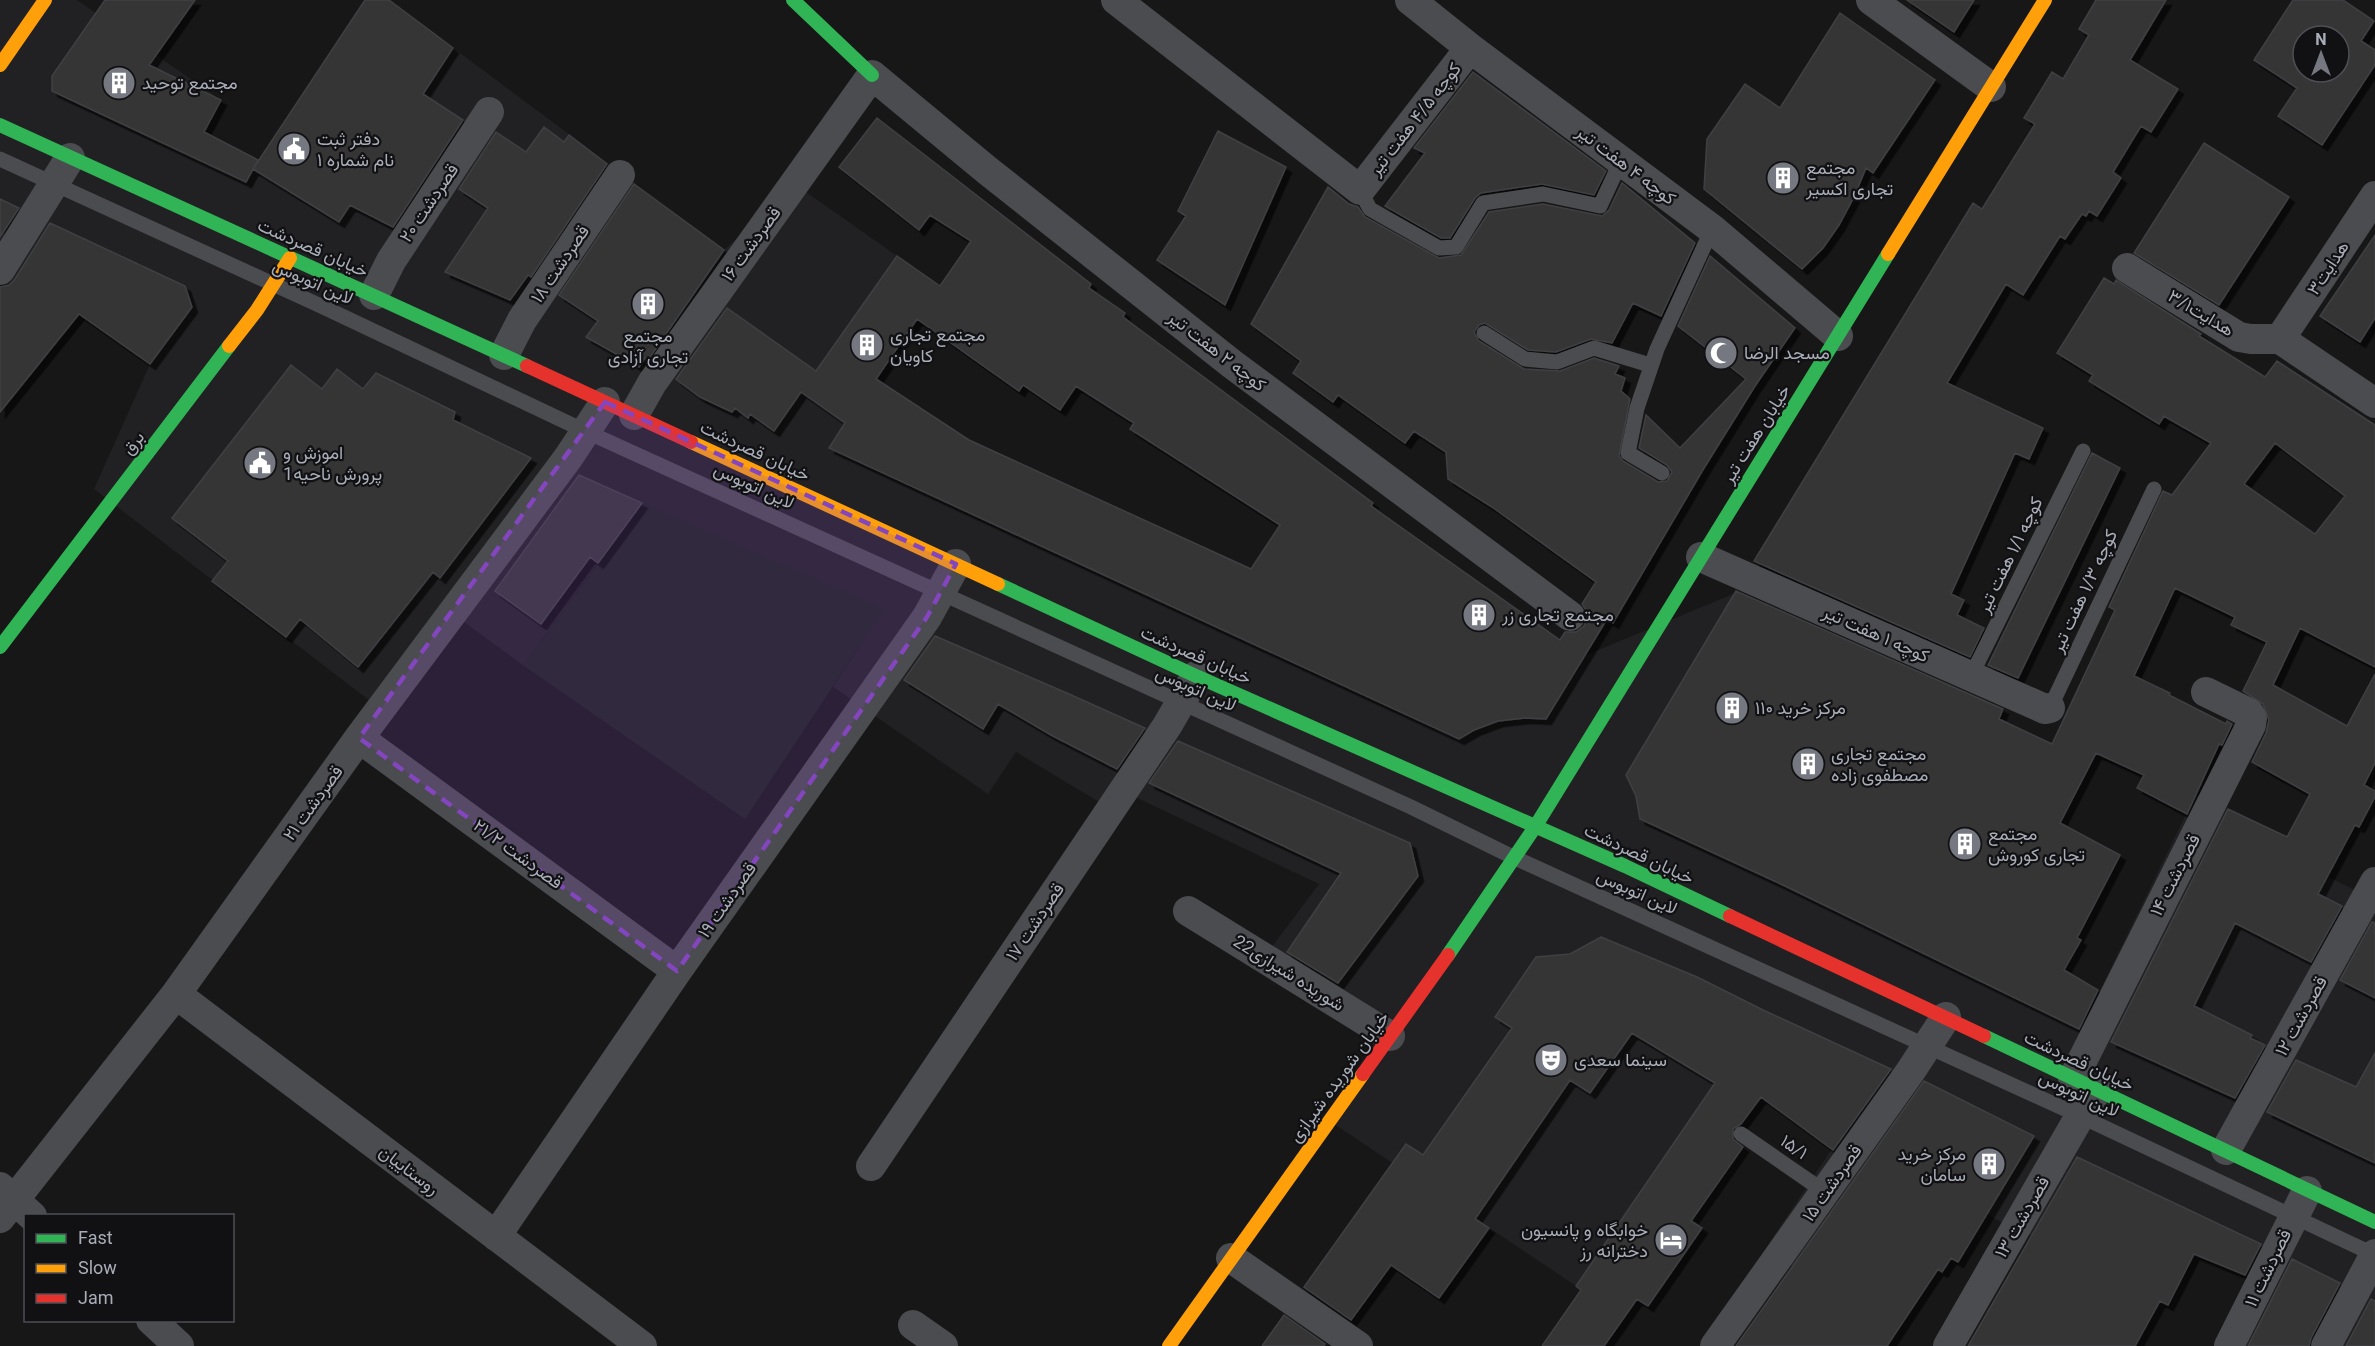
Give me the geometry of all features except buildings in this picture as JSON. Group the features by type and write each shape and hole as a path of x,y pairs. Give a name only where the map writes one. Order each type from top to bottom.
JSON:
{"main road":[{"path":"0,65 45,0"},
{"path":"793,0 872,75"},
{"name":"خیابان هفت تیر","path":"1535,827 2045,0"},
{"name":"خیابان قصردشت","path":"0,125 374,295 1196,676 1625,866 2226,1150 2301,1203 2375,1222"},
{"name":"برق","path":"0,647 273,285 290,258"},
{"name":"خیابان شوریده شیرازی","path":"1169,1346 1390,1036 1535,827"}],"street":[{"path":"1116,0 1360,190"},
{"name":"کوچه ۴ هفت تیر","path":"1410,0 1470,48 1712,229 1838,336"},
{"path":"1871,0 1991,87"},
{"name":"کوچه ۴/۵ هفت تیر","path":"1360,190 1470,48"},
{"name":"قصردشت ۱۶","path":"634,415 652,383 872,75"},
{"name":"کوچه ۲ هفت تیر","path":"872,75 988,171 1232,364 1570,616"},
{"name":"قصردشت ۲۰","path":"374,295 391,261 489,112"},
{"path":"0,270 70,158"},
{"name":"قصردشت ۱۸","path":"504,355 522,320 620,175"},
{"name":"هدایت۳","path":"2280,339 2375,196"},
{"name":"هدایت۳/۱","path":"2127,268 2238,337 2280,339"},
{"path":"2280,339 2375,403"},
{"name":"قصردشت ۲۱","path":"11,1205 176,994 359,738 568,458 605,402"},
{"name":"کوچه ۱ هفت تیر","path":"1701,557 2045,710 2050,708"},
{"name":"قصردشت ۱۹","path":"496,1236 676,971 927,617 956,564"},
{"name":"قصردشت ۱۷","path":"871,1166 1181,704 1196,676"},
{"name":"قصردشت ۱۴","path":"2085,1084 2251,725 2252,718 2249,713 2206,692"},
{"name":"قصردشت ۲۱/۲","path":"359,738 676,971"},
{"name":"قصردشت ۱۲","path":"2226,1150 2375,882"},
{"name":"22شوریده شیرازی","path":"1188,911 1390,1036"},
{"name":"روستاییان","path":"176,994 642,1346"},
{"name":"قصردشت ۱۵","path":"1715,1346 1946,1017"},
{"name":"قصردشت ۱۳","path":"1948,1346 2080,1116 2085,1084"},
{"name":"قصردشت ۱۱","path":"2229,1346 2301,1203"},
{"path":"2326,1346 2375,1254"},
{"path":"1231,1258 1359,1346"},
{"path":"152,1322 179,1346"},
{"path":"913,1325 943,1346"}],"lane":[{"name":"لاین اتوبوس","path":"0,159 585,431 1181,704 1412,807 1515,858 2080,1116 2301,1203 2375,1254"},
{"path":"1360,190 1370,209 1438,248 1456,247 1483,204 1543,194 1600,206 1621,161"},
{"path":"1662,473 1628,453 1637,408 1650,365 1712,229"},
{"path":"1484,333 1525,359 1557,362 1594,348 1650,365"},
{"name":"کوچه ۱/۱ هفت تیر","path":"1971,676 2083,451"},
{"name":"کوچه ۱/۳ هفت تیر","path":"2050,708 2154,489"},
{"name":"۱۵/۱","path":"1741,1134 1825,1192"}],"highlighted area":[{"path":"605,402 956,564 927,617 677,971 359,738"}],"shaded area":[{"path":"0,0 77,0 221,100 204,132 259,160 365,0 389,0 724,250 796,185 940,286 877,379 969,440 1251,569 1423,544 1584,656 1733,594 2092,762 1996,945 2086,1019 2196,794 2264,827 2278,852 2361,893 2375,895 2375,1346 2237,1346 2248,1276 2194,1254 2086,1261 2003,1223 1922,1181 1856,1310 1766,1248 1857,1111 1751,1034 1709,1091 1576,1286 1325,1118 1382,1032 1265,956 1319,884 1114,787 1104,805 1016,752 988,794 833,687 883,609 598,563 524,666 450,612 383,711 94,489 150,364 79,314 0,300 13,280 0,274"},
{"path":"642,503 884,609 745,819 524,666"}],"traffic: fast":[{"path":"793,0 872,75"},
{"path":"0,125 527,366"},
{"path":"1448,955 1535,827 1888,254"},
{"path":"0,647 229,346"},
{"path":"998,584 1196,676 1625,866 1730,916"},
{"path":"1984,1036 2375,1222"}],"traffic: slow":[{"path":"0,65 45,0"},
{"path":"1888,254 2045,0"},
{"path":"229,346 257,310 290,258"},
{"path":"691,442 998,584"},
{"path":"1169,1346 1363,1074"}],"traffic: jam":[{"path":"527,366 691,442"},
{"path":"1730,916 1984,1036"},
{"path":"1363,1074 1448,955"}],"place":[{"name":"مجتمع توحید","path":"119,83"},
{"name":"دفتر ثبت نام شماره ١","path":"294,149"},
{"name":"مجتمع تجاری اکسیر","path":"1783,178"},
{"name":"مجتمع تجاری آزادی","path":"648,304"},
{"name":"مجتمع تجاری کاویان","path":"867,345"},
{"name":"مسجد الرضا","path":"1721,353"},
{"name":"اموزش و پرورش ناحیه1","path":"260,463"},
{"name":"مجتمع تجاری زر","path":"1479,615"},
{"name":"مرکز خرید ۱۱۰","path":"1732,708"},
{"name":"مجتمع تجاری مصطفوی زاده","path":"1808,764"},
{"name":"مجتمع تجاری کوروش","path":"1965,844"},
{"name":"سینما سعدی","path":"1551,1060"},
{"name":"مرکز خرید سامان","path":"1989,1164"},
{"name":"خوابگاه و پانسیون دخترانه رز","path":"1671,1240"}]}
